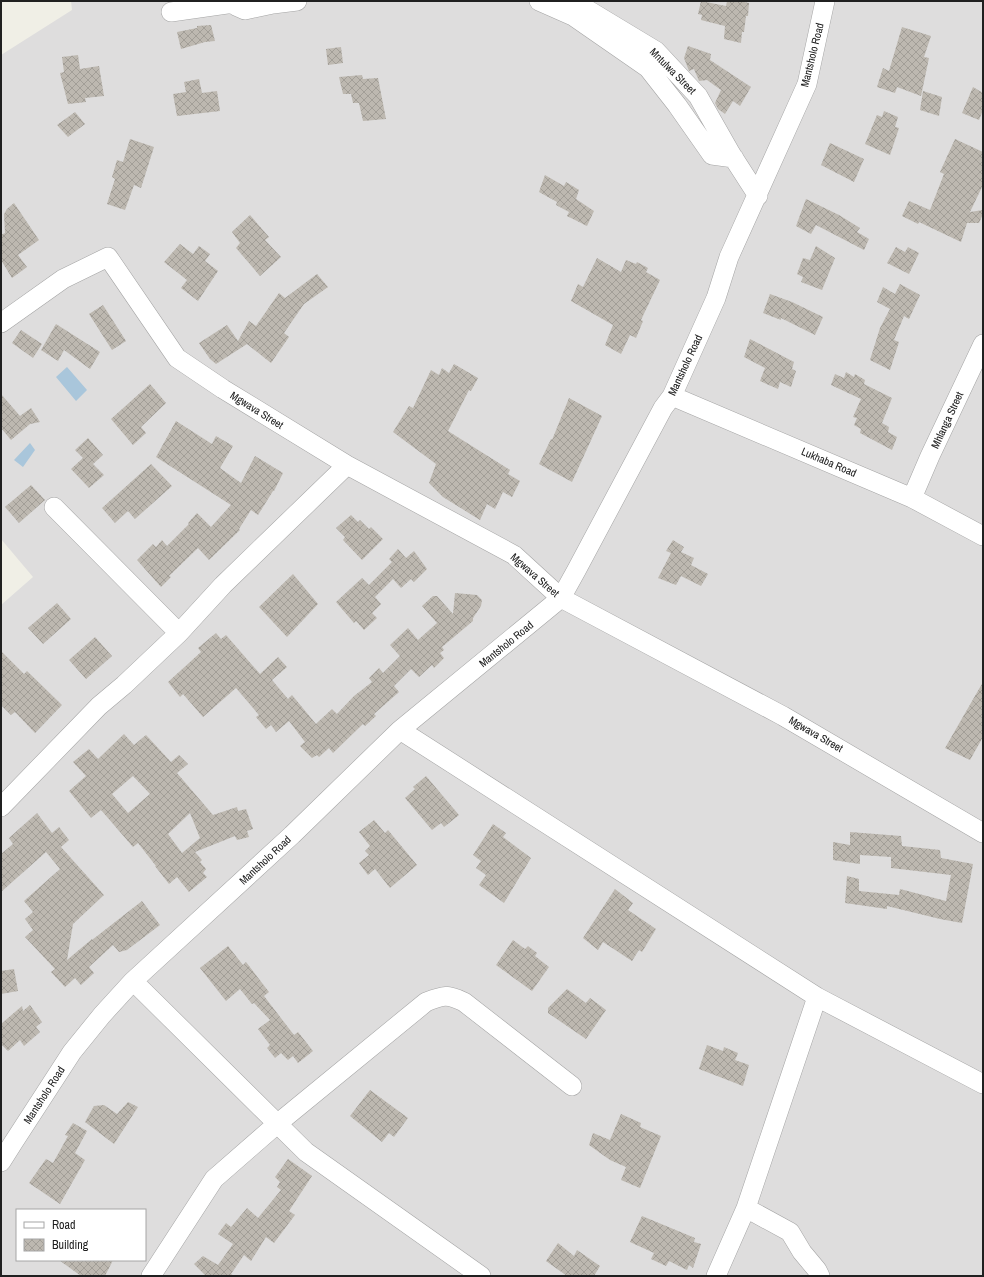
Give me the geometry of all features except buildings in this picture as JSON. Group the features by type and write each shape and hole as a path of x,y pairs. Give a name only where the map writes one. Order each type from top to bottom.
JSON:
{"street":[{"path":"184,14 240,2 245,10 297,1"},
{"path":"539,1 572,16 648,68 678,105 712,155 734,158"},
{"name":"Mntulwa Street","path":"569,1 588,10 656,50 698,96 758,196"},
{"name":"Mantsholo Road","path":"1,1162 12,1142 72,1052 102,1015 133,982 292,835 400,730 561,598 663,408 672,396 716,298 729,257 758,196 807,84 825,1"},
{"name":"Mgwava Street","path":"1,323 63,279 108,257 177,358 223,389 347,465 514,555 561,598 783,716 983,833"},
{"name":"Mhlanga Street","path":"912,498 930,456 983,344"},
{"name":"Lukhaba Road","path":"672,396 912,498 983,536"},
{"path":"1,807 99,706 124,685 179,633 224,586 347,465"},
{"path":"54,507 179,633"},
{"path":"400,730 817,997 983,1084"},
{"path":"133,982 306,1152 481,1276"},
{"path":"151,1276 214,1179 277,1124 426,1002 441,996 453,997 464,1002 572,1086"},
{"path":"716,1276 746,1208 817,997"},
{"path":"746,1208 790,1232 802,1252 820,1276"}],"shaded area":[{"path":"71,1 983,1 983,1276 1,1276 1,605 33,577 1,539 1,55 72,10"}],"water":[{"path":"67,367 87,390 76,401 56,377"},
{"path":"30,443 35,450 23,467 14,460"}]}
